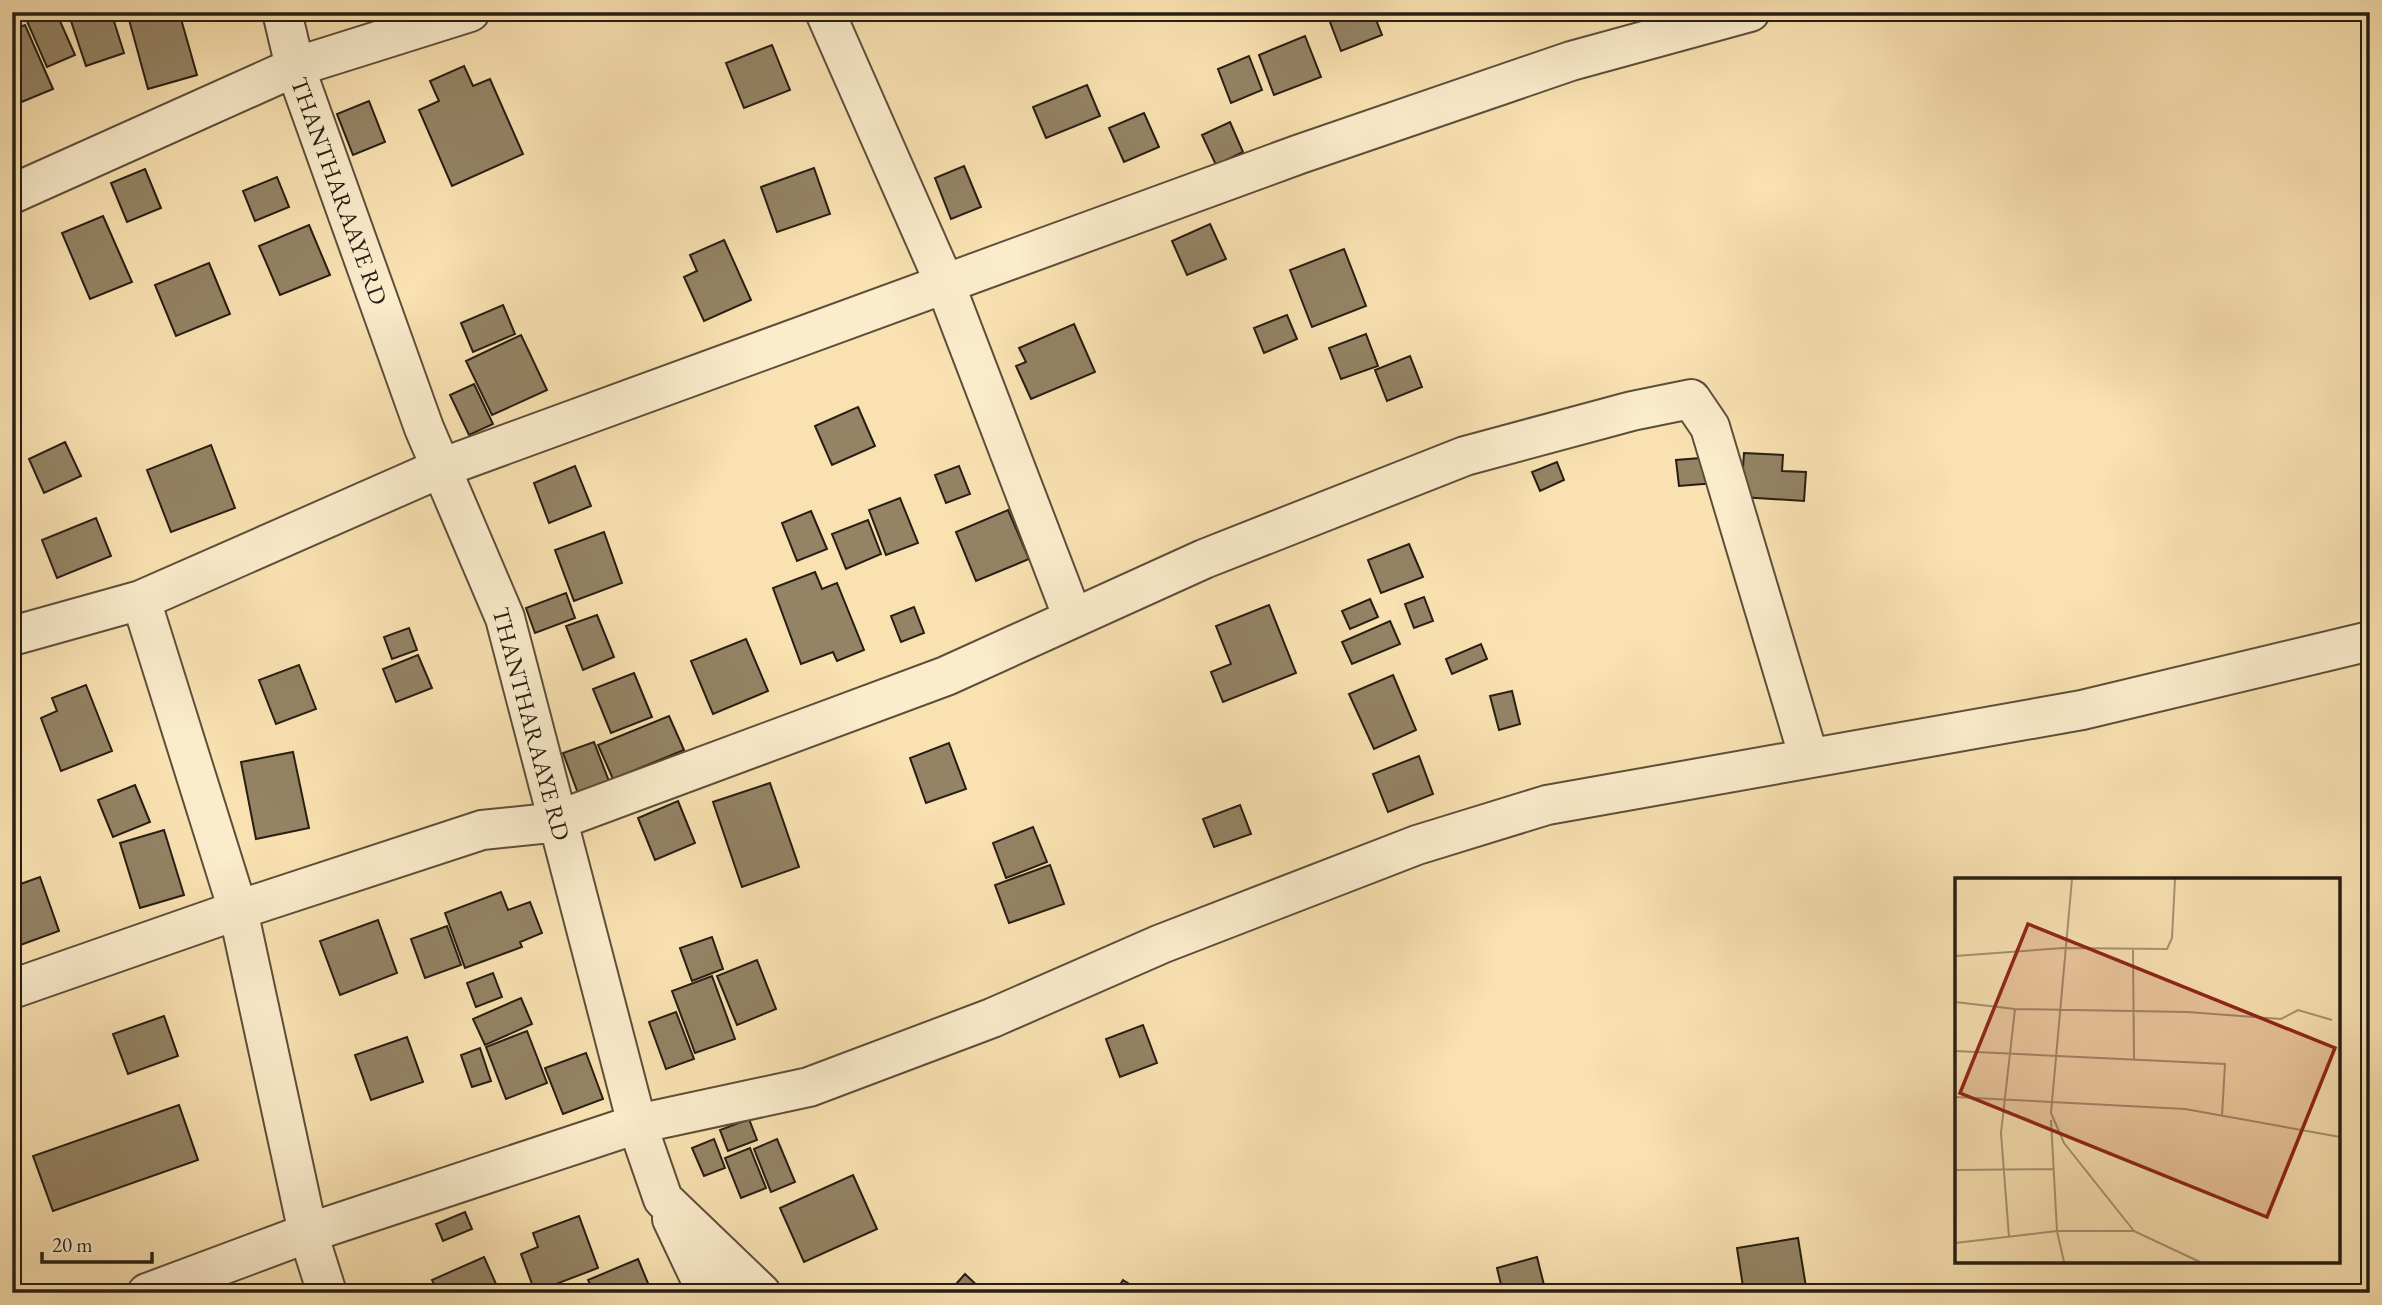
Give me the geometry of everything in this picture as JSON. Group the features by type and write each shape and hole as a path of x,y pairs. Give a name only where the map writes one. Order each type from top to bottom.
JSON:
{"street":[{"name":"THANTHARAAYE RD","path":"282,12 295,67 424,428 505,618 637,1124 663,1199 761,1293"},
{"path":"12,194 295,67 470,12"},
{"path":"825,12 945,284 1073,618"},
{"path":"12,636 141,600 441,468 1287,159 1572,61 1751,12"},
{"path":"12,989 238,910 482,830 550,823 946,676 1204,559 1465,456 1632,411 1691,399 1710,427 1809,758"},
{"path":"141,600 238,910 308,1233 327,1293"},
{"path":"147,1293 308,1233 637,1124 809,1087 992,1018 1161,944 1417,845 1547,805 2082,710 2370,641"},
{"path":"663,1199 707,1293"}],"building":[{"path":"23,12 56,12 75,55 47,67"},
{"path":"68,12 111,12 124,53 86,66"},
{"path":"140,12 179,12 197,75 148,89 128,16"},
{"path":"1373,12 1382,35 1341,51 1327,14"},
{"path":"25,25 53,89 12,106 12,30"},
{"path":"1305,36 1321,77 1274,95 1259,55"},
{"path":"772,45 790,90 744,108 726,63"},
{"path":"1249,56 1262,90 1231,103 1218,69"},
{"path":"464,66 473,86 490,79 523,154 452,186 419,110 439,101 430,81"},
{"path":"1087,85 1100,116 1046,138 1033,107"},
{"path":"369,101 385,142 353,155 337,114"},
{"path":"1144,113 1159,147 1124,162 1109,128"},
{"path":"1230,122 1243,152 1216,165 1202,135"},
{"path":"964,166 981,207 951,219 935,178"},
{"path":"814,168 830,214 777,232 761,187"},
{"path":"145,169 161,208 127,222 111,183"},
{"path":"277,177 289,207 255,221 243,191"},
{"path":"103,216 132,282 90,299 62,233"},
{"path":"1210,224 1226,259 1187,275 1172,241"},
{"path":"309,225 330,275 280,295 259,246"},
{"path":"724,240 751,300 704,321 684,277 697,271 690,255"},
{"path":"1344,249 1366,306 1312,327 1290,270"},
{"path":"209,263 230,314 176,336 155,285"},
{"path":"503,305 515,334 473,352 461,323"},
{"path":"1287,315 1297,339 1264,353 1254,328"},
{"path":"1074,324 1095,372 1031,399 1016,366 1026,362 1019,348"},
{"path":"1366,334 1378,366 1341,379 1329,348"},
{"path":"521,335 547,390 492,415 466,361"},
{"path":"1410,356 1422,387 1387,401 1375,370"},
{"path":"474,384 493,424 469,435 450,395"},
{"path":"858,407 875,446 832,465 815,426"},
{"path":"65,442 81,476 44,493 29,459"},
{"path":"211,445 235,508 171,532 147,470"},
{"path":"1744,453 1783,455 1782,471 1806,472 1804,501 1741,497"},
{"path":"1713,457 1715,483 1679,486 1676,460"},
{"path":"1557,462 1564,480 1540,491 1532,472"},
{"path":"575,466 591,506 549,523 534,483"},
{"path":"959,466 970,494 946,503 935,475"},
{"path":"900,498 918,543 886,555 869,510"},
{"path":"1008,510 1029,559 976,581 956,532"},
{"path":"811,511 827,549 797,561 782,523"},
{"path":"96,518 111,556 57,578 42,540"},
{"path":"868,520 881,554 846,569 832,534"},
{"path":"604,532 622,583 574,601 555,550"},
{"path":"1409,544 1423,577 1381,593 1368,560"},
{"path":"815,572 822,589 837,583 864,650 837,661 833,652 801,664 773,588"},
{"path":"566,593 575,618 535,633 526,608"},
{"path":"1424,597 1433,621 1414,628 1405,604"},
{"path":"1370,599 1378,617 1350,629 1342,611"},
{"path":"1269,605 1296,673 1223,702 1211,672 1231,664 1216,626"},
{"path":"914,607 924,633 901,642 891,616"},
{"path":"597,615 614,657 583,670 566,626"},
{"path":"1390,621 1400,644 1352,664 1342,642"},
{"path":"409,628 417,650 392,659 384,637"},
{"path":"746,639 768,691 713,714 691,661"},
{"path":"1481,644 1487,659 1452,674 1446,659"},
{"path":"418,655 432,688 396,702 383,669"},
{"path":"299,665 316,709 276,724 259,680"},
{"path":"634,673 652,717 611,733 593,689"},
{"path":"1393,675 1416,730 1374,749 1349,694"},
{"path":"86,685 112,751 61,771 41,718 57,711 52,698"},
{"path":"1512,691 1520,724 1499,730 1490,696"},
{"path":"669,716 684,750 613,779 598,745"},
{"path":"594,742 610,784 579,796 563,753"},
{"path":"949,743 966,789 926,803 910,758"},
{"path":"293,752 309,828 256,839 241,762"},
{"path":"1419,756 1433,794 1388,812 1373,774"},
{"path":"770,783 799,867 742,887 713,802"},
{"path":"135,785 150,822 113,837 98,800"},
{"path":"678,801 695,843 655,860 638,818"},
{"path":"1240,805 1251,834 1214,847 1203,819"},
{"path":"1033,827 1047,862 1006,878 993,843"},
{"path":"164,830 184,895 140,908 120,843"},
{"path":"1050,865 1064,904 1009,923 995,885"},
{"path":"40,877 59,931 12,948 12,887"},
{"path":"501,892 508,910 530,902 542,933 520,942 522,947 465,968 445,913"},
{"path":"378,920 397,973 340,995 320,941"},
{"path":"447,926 461,965 425,978 411,939"},
{"path":"712,937 723,969 692,981 680,948"},
{"path":"757,960 776,1009 737,1025 717,976"},
{"path":"493,973 502,997 476,1007 467,983"},
{"path":"712,976 735,1039 695,1053 672,991"},
{"path":"521,998 532,1024 485,1045 473,1019"},
{"path":"676,1012 694,1059 666,1069 649,1022"},
{"path":"164,1016 178,1056 128,1074 113,1034"},
{"path":"1143,1025 1157,1063 1120,1077 1106,1039"},
{"path":"527,1031 547,1083 506,1099 486,1047"},
{"path":"407,1037 423,1082 371,1100 355,1055"},
{"path":"480,1048 491,1081 472,1087 461,1055"},
{"path":"586,1053 603,1099 563,1114 545,1068"},
{"path":"179,1105 198,1160 53,1211 33,1156"},
{"path":"749,1119 757,1140 728,1151 720,1130"},
{"path":"714,1139 725,1168 704,1176 692,1148"},
{"path":"777,1139 795,1182 771,1192 754,1149"},
{"path":"750,1148 766,1188 741,1198 725,1158"},
{"path":"853,1175 877,1229 804,1262 780,1208"},
{"path":"465,1212 472,1229 443,1241 436,1224"},
{"path":"579,1216 598,1268 535,1292 521,1254 538,1247 533,1233"},
{"path":"1798,1238 1807,1293 1744,1293 1737,1248"},
{"path":"484,1257 500,1293 438,1293 432,1280"},
{"path":"1537,1257 1546,1293 1503,1293 1497,1268"},
{"path":"638,1259 652,1293 594,1293 588,1280"},
{"path":"965,1274 985,1293 948,1293"},
{"path":"1123,1280 1144,1293 1115,1293"}]}
